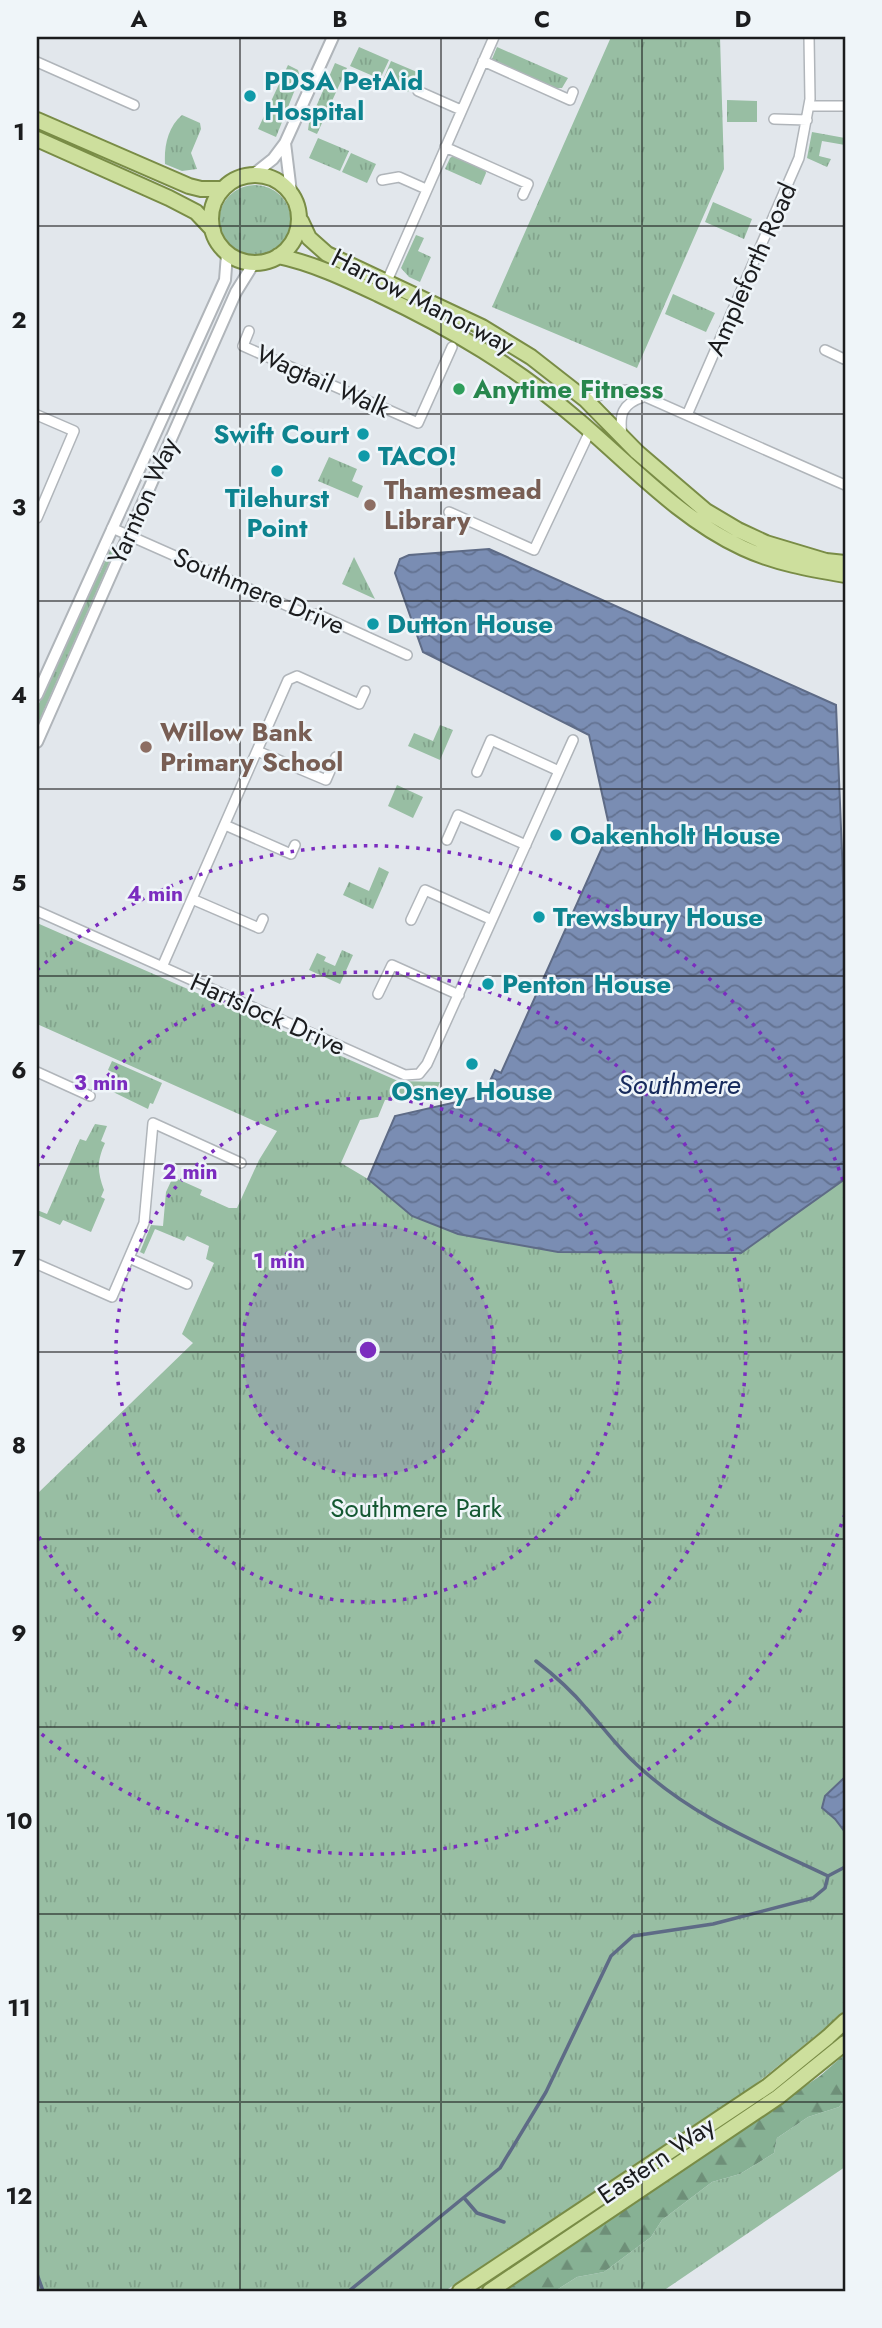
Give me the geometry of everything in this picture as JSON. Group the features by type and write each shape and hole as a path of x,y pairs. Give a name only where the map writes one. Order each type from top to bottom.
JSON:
{"main road":[{"path":"37,120 189,187 223,189"},
{"path":"37,139 196,212 212,230 227,254 254,263 278,256 293,243 300,221 299,211 290,192 271,178 254,174 242,177 223,189 213,207 212,230"},
{"name":"Harrow Manorway","path":"300,221 309,239 327,254 495,334 531,358 586,400 637,452 706,511 737,530 766,543 825,561 845,564"},
{"name":"Harrow Manorway","path":"278,256 339,277 438,323 513,368 698,522 742,548 789,565 845,575"},
{"name":"Eastern Way","path":"460,2291 768,2086 845,2021"},
{"name":"Eastern Way","path":"490,2291 778,2097 845,2043"}],"street":[{"path":"254,174 273,159 285,143 333,37"},
{"path":"387,281 494,37"},
{"name":"Ampleforth Road","path":"687,415 792,177 801,150 809,106 809,37"},
{"path":"483,61 572,96"},
{"path":"37,62 134,105"},
{"path":"418,91 461,110"},
{"path":"809,106 845,106"},
{"path":"774,119 807,120"},
{"path":"285,143 290,192"},
{"path":"445,147 528,184 523,195"},
{"path":"383,180 399,177 426,188"},
{"name":"Yarnton Way","path":"37,695 225,280 227,254"},
{"name":"Yarnton Way","path":"37,741 236,292 254,263"},
{"name":"Wagtail Walk","path":"249,331 243,346 418,423 452,347"},
{"path":"825,350 845,358"},
{"path":"586,400 625,389 845,485"},
{"path":"622,437 621,419 625,407 643,397"},
{"path":"37,415 74,431 39,505 37,518"},
{"path":"449,512 534,550 590,431"},
{"name":"Southmere Drive","path":"112,528 308,615 317,614 407,655"},
{"path":"162,967 288,680 297,677 359,704 365,691"},
{"path":"477,772 491,740 559,771"},
{"name":"Hartslock Drive","path":"37,911 405,1075 419,1074 427,1064 459,995 573,740"},
{"path":"257,751 326,780 336,757"},
{"path":"447,840 458,815 526,845"},
{"path":"225,825 291,853 295,845"},
{"path":"411,920 425,890 492,920"},
{"path":"192,899 259,928 263,919"},
{"path":"378,994 391,965 459,995"},
{"path":"37,1072 90,1096"},
{"path":"37,1264 112,1297 145,1214 153,1123 241,1163"},
{"path":"129,1258 187,1284"}],"green space":[{"path":"611,37 720,37 724,169 637,368 492,307"},
{"path":"359,47 389,60 380,79 350,66"},
{"path":"497,47 568,78 562,88 556,88 493,61"},
{"path":"391,61 417,72 408,92 383,80"},
{"path":"335,63 347,68 317,134 308,130 309,123"},
{"path":"288,65 298,70 300,77 276,137 258,129"},
{"path":"727,100 757,101 757,122 727,122"},
{"path":"182,115 200,123 201,129 191,153 197,169 182,171 165,164 168,137 173,125"},
{"path":"812,132 845,138 845,145 822,141 819,156 831,159 827,167 807,158"},
{"path":"318,138 349,151 340,171 309,158"},
{"path":"351,153 376,164 367,183 342,172"},
{"path":"453,156 485,168 486,173 481,185 445,169"},
{"path":"255,185 275,191 285,201 291,221 285,241 275,251 255,257 235,251 225,241 219,221 225,201 235,191"},
{"path":"713,202 752,219 744,239 705,222"},
{"path":"416,235 424,238 418,251 431,257 420,282 409,277 401,268"},
{"path":"673,294 715,313 706,332 665,314"},
{"path":"329,457 357,469 352,481 363,486 358,498 318,481"},
{"path":"112,545 116,547 37,726 37,708"},
{"path":"354,557 375,599 342,584"},
{"path":"440,725 453,730 440,760 408,746 414,733 433,741"},
{"path":"397,785 423,797 413,818 388,806"},
{"path":"379,867 389,872 373,909 343,895 349,882 369,891"},
{"name":"Southmere Park","path":"37,923 398,1081 440,1082 432,1101 385,1100 378,1117 360,1120 341,1163 368,1179 412,1216 845,1175 845,2012 752,2087 445,2291 37,2291 37,1494 193,1343 182,1334 214,1263 206,1259 209,1246 187,1236 184,1241 155,1229 144,1254 140,1252 151,1225 163,1226 166,1192 173,1177 202,1190 200,1195 229,1208 237,1208 259,1160 277,1131 37,1024"},
{"path":"342,950 353,955 340,984 309,970 317,953 326,957 324,961 335,966"},
{"path":"112,1061 162,1083 148,1109 109,1090 116,1074 108,1070"},
{"path":"95,1124 107,1126 101,1141 105,1143 99,1166 104,1190 101,1197 105,1199 91,1232 63,1220 60,1225 37,1215 37,1210 47,1214 80,1139 86,1141"},
{"path":"845,2054 845,2099 839,2107 808,2117 777,2138 774,2153 740,2174 712,2182 662,2220 651,2237 604,2272 577,2277 555,2291 503,2291 820,2076"},
{"path":"845,2099 845,2167 663,2291 555,2291 577,2277 604,2272 651,2237 662,2220 712,2182 740,2174 774,2153 777,2138 808,2117 839,2107"}],"water":[{"name":"Southmere","path":"489,549 836,705 845,927 845,1179 741,1253 558,1252 458,1234 412,1216 368,1179 395,1116 483,1096 495,1070 501,1073 610,830 589,735 423,652 395,573 400,559 409,555"},
{"path":"845,1777 845,1832 822,1808 825,1796"}],"waterway":[{"path":"536,1661 574,1695 616,1744 657,1783 727,1828 828,1876"},
{"path":"349,2291 500,2168 546,2092 611,1956 633,1936 713,1924 813,1898 825,1888 828,1876 845,1867"},
{"path":"465,2199 477,2213 504,2222"},
{"path":"37,2274 43,2291"}],"place":[{"name":"PDSA PetAid Hospital","path":"250,96"},
{"name":"Anytime Fitness","path":"459,389"},
{"name":"Swift Court","path":"363,434"},
{"name":"TACO!","path":"364,456"},
{"name":"Tilehurst Point","path":"277,471"},
{"name":"Thamesmead Library","path":"370,505"},
{"name":"Dutton House","path":"373,624"},
{"name":"Willow Bank Primary School","path":"146,747"},
{"name":"Oakenholt House","path":"556,835"},
{"name":"Trewsbury House","path":"539,917"},
{"name":"Penton House","path":"488,984"},
{"name":"Osney House","path":"472,1064"}]}
